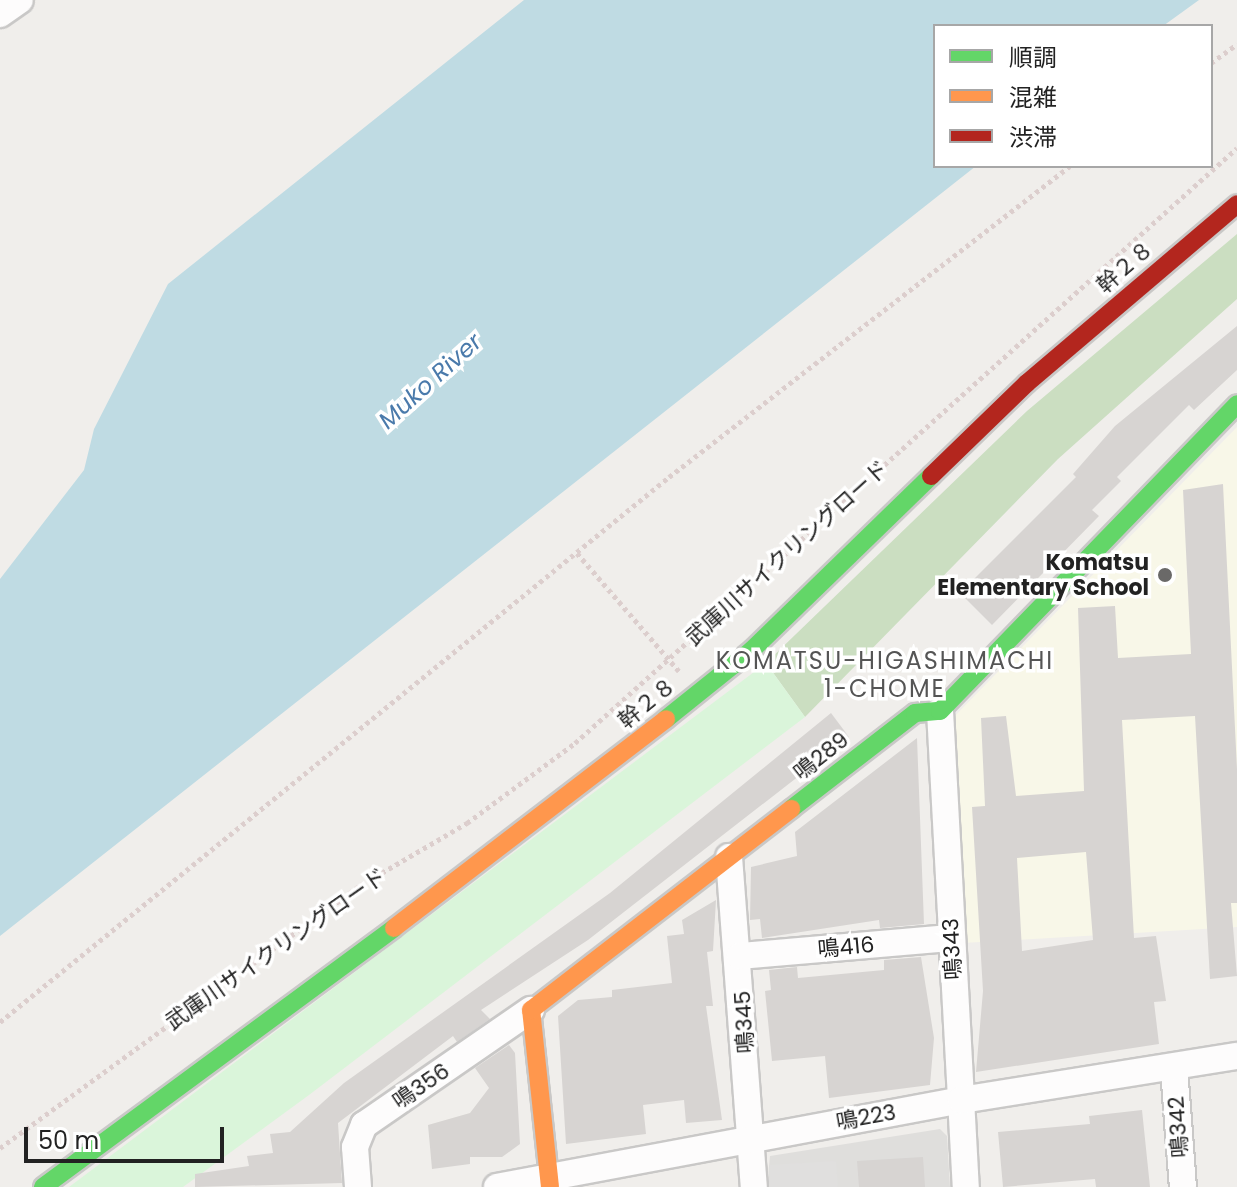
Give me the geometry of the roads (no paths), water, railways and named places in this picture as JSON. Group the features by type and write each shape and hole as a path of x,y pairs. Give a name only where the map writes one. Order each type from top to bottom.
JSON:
{"street":[{"path":"0,14 20,0"},
{"name":"幹２８","path":"43,1187 518,837 752,650 1027,383 1237,204"},
{"name":"鳴289","path":"531,1010 915,713 940,711 1237,404"},
{"name":"鳴343","path":"940,711 966,1187"},
{"name":"鳴345","path":"729,857 740,956 754,1187"},
{"name":"鳴416","path":"740,956 951,938"},
{"path":"531,1010 550,1183"},
{"name":"鳴356","path":"358,1187 355,1147 364,1125 531,1010"},
{"name":"鳴223","path":"497,1187 550,1183 751,1138 961,1100 1237,1056"},
{"name":"鳴342","path":"1174,1068 1183,1187"}],"water":[{"name":"Muko River","path":"524,0 1199,0 1166,24 933,24 933,168 973,168 0,936 0,579 84,470 94,429 168,284"}],"place":[{"name":"Komatsu Elementary School","path":"1165,575"}],"district":[{"name":"KOMATSU-HIGASHIMACHI 1-CHOME","path":"885,675"}]}
